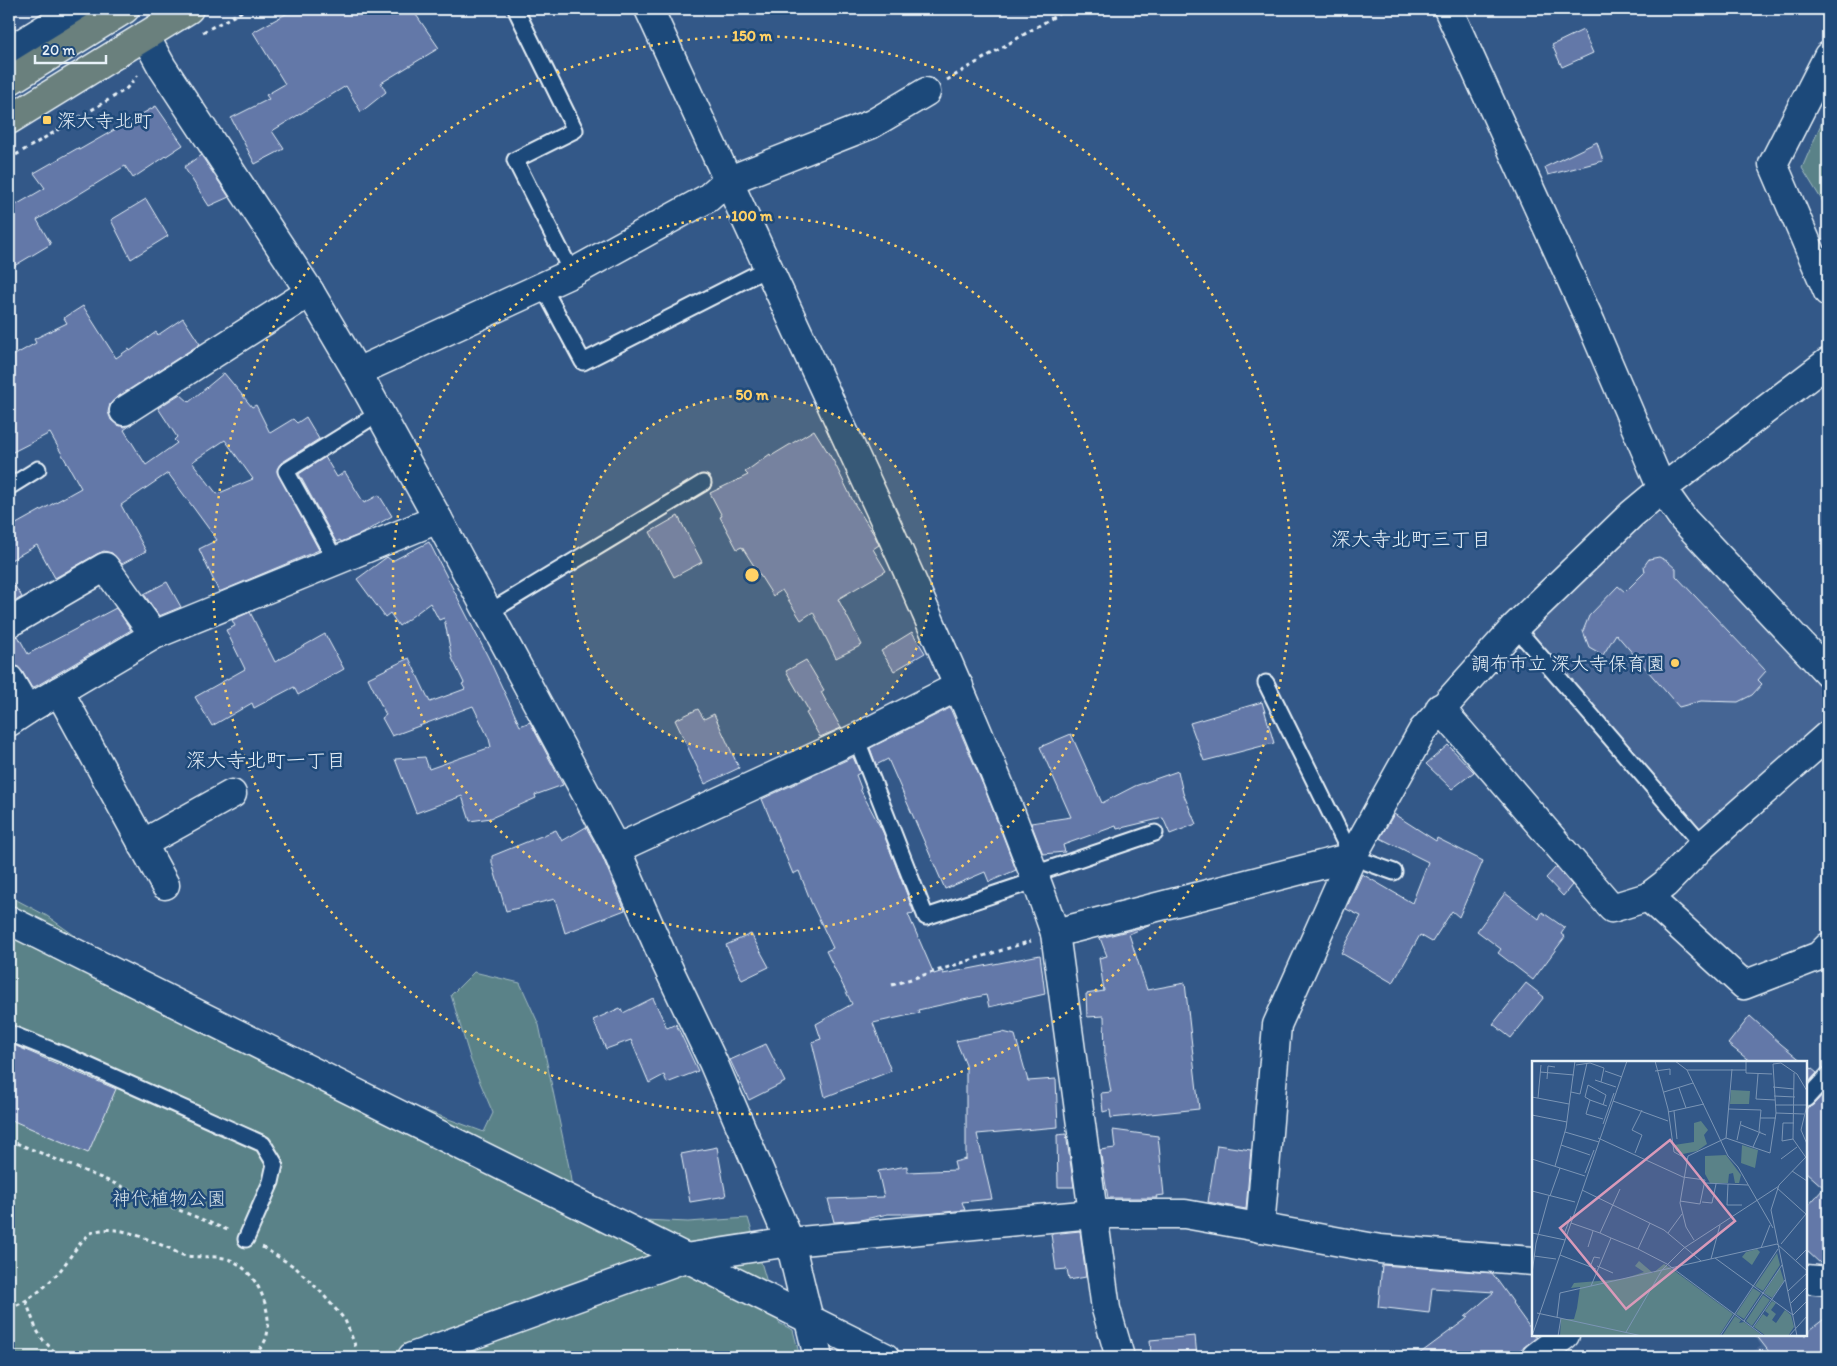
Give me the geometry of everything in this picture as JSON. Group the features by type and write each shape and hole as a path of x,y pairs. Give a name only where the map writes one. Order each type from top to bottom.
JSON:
{"main road":[{"path":"9,81 125,9"},
{"path":"9,120 151,47 189,9"}],"street":[{"path":"9,51 77,9"},
{"path":"649,9 727,182 829,397 959,686 1036,877 1055,933 1106,1309 1120,1357"},
{"path":"1448,9 1591,323 1662,489 1684,520 1828,673"},
{"path":"151,47 310,292 357,372 616,849 663,957 714,1062 790,1242 818,1357"},
{"path":"1828,56 1773,164 1828,292"},
{"path":"357,372 572,273 708,198 727,182 872,124 926,92"},
{"path":"124,411 310,292"},
{"path":"1260,1228 1278,1025 1352,857 1422,730 1440,708 1516,628 1632,514 1828,362"},
{"path":"9,679 18,716 154,635 438,519"},
{"path":"9,623 105,567 154,635"},
{"path":"616,849 856,738 959,686"},
{"path":"59,691 165,885"},
{"path":"1440,708 1612,908 1648,897 1665,884 1703,845 1828,735"},
{"path":"142,844 232,794"},
{"path":"1055,933 1352,857"},
{"path":"1648,897 1744,985 1819,956 1828,947"},
{"path":"9,920 885,1357"},
{"path":"412,1357 685,1258 790,1242 1093,1214 1185,1214 1380,1249 1532,1261"},
{"path":"1536,1357 1564,1336"}],"lane":[{"path":"518,12 575,130 515,160 572,273"},
{"path":"543,287 583,362 768,268"},
{"path":"336,561 286,472 379,413"},
{"path":"9,487 38,469"},
{"path":"488,613 703,483"},
{"path":"1516,628 1703,845"},
{"path":"1266,683 1352,857 1394,872"},
{"path":"856,738 926,917 1155,832"},
{"path":"9,1033 69,1057 263,1144 275,1164 270,1182 246,1239"},
{"path":"1807,1098 1828,1074"}],"path":[{"path":"195,37 246,9"},
{"path":"926,92 1067,9"},
{"path":"9,158 124,90 146,65 151,47"},
{"path":"892,985 1055,933"},
{"path":"9,1140 246,1239 295,1267 320,1291 345,1320 357,1350"},
{"path":"9,1308 26,1301 40,1290 93,1232 113,1228 134,1234 186,1256 218,1257 229,1259 241,1266 257,1285 264,1299 268,1317 267,1336 253,1357"},
{"path":"26,1301 36,1329 43,1340 60,1357"}],"shaded area":[{"name":"調布市立 深大寺保育園","path":"1653,509 1828,693 1828,716 1700,834 1524,634"},
{"path":"1807,1290 1828,1293 1828,1357 1745,1357 1761,1346 1755,1336 1807,1336"}],"green space":[{"path":"1828,108 1828,210 1802,168"},
{"name":"神代植物公園","path":"9,896 47,916 211,1032 484,1132 493,1113 471,1061 451,995 474,972 520,983 539,1025 569,1167 576,1217 688,1222 748,1218 779,1323 793,1330 800,1357 9,1357"}],"building":[{"path":"295,9 412,9 439,48 381,83 386,92 361,112 346,86 272,131 284,149 255,164 231,118 269,99 266,95 285,84 253,32"},
{"path":"1583,30 1593,53 1562,67 1552,45"},
{"path":"156,106 183,145 133,178 125,166 37,220 51,244 9,269 9,209 45,188 34,173 78,148 79,150"},
{"path":"1597,142 1603,161 1548,175 1545,167"},
{"path":"201,155 229,197 209,206 184,167"},
{"path":"146,199 168,236 131,259 111,220"},
{"path":"83,306 116,358 129,349 130,351 156,332 158,335 183,318 200,344 116,398 110,404 108,412 111,420 117,425 125,427 132,424 124,430 146,465 177,443 174,440 177,437 158,408 180,394 189,402 224,373 252,407 256,405 270,433 293,419 297,423 306,417 319,439 281,463 277,471 319,550 219,592 199,549 217,540 168,473 121,505 146,551 122,564 112,553 104,551 55,578 37,545 9,561 9,528 81,488 50,433 9,454 9,358 36,343 34,339 67,323 64,318","holes":["225,440 253,479 217,494 192,462"]},
{"path":"814,430 834,462 854,503 875,536 879,545 873,549 886,571 838,599 862,645 836,658 813,612 801,620 782,590 773,596 742,547 737,549 710,493 748,475 745,472 770,454 771,456"},
{"path":"325,457 337,477 345,472 364,503 379,495 392,516 361,534 341,542 340,540 336,542 299,474"},
{"path":"678,516 702,562 674,577 650,532"},
{"path":"429,542 488,657 520,726 530,722 563,785 535,795 536,798 491,818 470,821 462,796 416,813 395,759 425,757 429,769 491,747 473,706 392,736 382,718 386,715 368,678 409,658 430,702 465,689 452,658 444,618 439,620 430,603 399,626 390,613 385,617 357,579 387,557 392,561"},
{"path":"1659,557 1676,569 1676,576 1766,671 1758,680 1762,684 1752,695 1738,702 1701,701 1679,707 1616,634 1603,655 1589,647 1583,631 1589,616 1618,586 1625,592 1645,572 1644,566 1649,559"},
{"path":"9,577 22,597 9,605"},
{"path":"167,582 181,607 159,616 144,594"},
{"path":"116,608 131,630 38,685 32,688 22,671 16,665 9,663 9,639 18,636 28,654"},
{"path":"250,612 275,662 325,634 344,669 298,695 294,687 254,708 252,703 212,726 195,697 245,669 226,630 235,626 232,620"},
{"path":"912,632 925,653 894,671 881,651"},
{"path":"806,660 824,690 821,692 841,728 820,737 806,713 809,711 786,671"},
{"path":"1262,702 1274,743 1204,761 1190,723"},
{"path":"950,708 984,787 1016,870 989,882 985,872 945,889 888,759 876,765 870,748"},
{"path":"698,709 704,719 714,714 739,768 705,784 675,720"},
{"path":"1071,734 1102,803 1135,786 1178,771 1183,793 1196,824 1170,834 1163,818 1117,829 1116,826 1063,845 1065,852 1043,854 1031,823 1071,817 1040,747"},
{"path":"1448,745 1474,772 1452,789 1426,764"},
{"path":"853,757 860,773 856,775 860,789 883,832 914,913 908,914 934,974 943,971 943,974 1040,955 1045,994 989,1007 986,995 918,1010 919,1013 873,1023 891,1071 825,1097 812,1042 821,1039 816,1024 852,1004 826,951 833,948 811,902 799,871 793,874 762,799"},
{"path":"1394,814 1436,841 1437,838 1483,861 1459,917 1452,911 1432,942 1420,935 1393,983 1341,953 1361,916 1346,909 1362,874 1412,903 1428,862 1380,838"},
{"path":"586,827 602,856 625,910 565,933 555,899 506,911 492,863 492,856 556,830 562,841"},
{"path":"1556,867 1572,885 1563,896 1546,878"},
{"path":"1505,893 1539,919 1542,912 1565,928 1561,934 1565,937 1533,980 1498,953 1501,949 1477,931"},
{"path":"1151,925 1129,934 1147,990 1185,983 1199,1109 1111,1118 1110,1110 1103,1112 1101,1093 1111,1092 1105,1059 1104,1016 1087,1017 1086,994 1104,991 1099,958 1107,956 1100,938"},
{"path":"751,934 769,967 742,980 726,945"},
{"path":"1526,983 1544,997 1511,1038 1493,1024"},
{"path":"653,998 667,1028 676,1024 698,1071 667,1083 664,1075 649,1083 631,1040 606,1049 593,1020 620,1008 623,1013"},
{"path":"1750,1016 1802,1061 1750,1061 1728,1044"},
{"path":"1003,1032 1015,1035 1028,1081 1056,1079 1058,1127 977,1134 992,1199 962,1202 965,1210 926,1214 888,1214 860,1220 834,1222 828,1199 884,1197 878,1171 907,1166 907,1172 956,1170 954,1162 966,1159 966,1065 956,1041"},
{"path":"9,1043 116,1089 88,1153 9,1119"},
{"path":"766,1044 785,1082 749,1100 730,1060"},
{"path":"1807,1065 1817,1073 1807,1084"},
{"path":"1828,1089 1828,1265 1822,1265 1807,1251 1807,1207 1824,1188 1807,1173 1807,1108 1813,1105"},
{"path":"1113,1130 1158,1136 1164,1195 1156,1196 1157,1198 1108,1198 1100,1150 1115,1148"},
{"path":"1066,1134 1074,1187 1058,1187 1057,1135"},
{"path":"1217,1145 1251,1150 1246,1209 1208,1202"},
{"path":"717,1147 726,1196 690,1202 681,1154"},
{"path":"1080,1231 1086,1277 1069,1280 1067,1269 1056,1270 1051,1234"},
{"path":"1382,1265 1492,1273 1532,1331 1532,1336 1537,1337 1511,1357 1415,1357 1469,1317 1465,1317 1494,1292 1432,1288 1429,1313 1378,1307"},
{"path":"1828,1316 1828,1357 1773,1357 1757,1336 1807,1336 1807,1332"},
{"path":"1195,1336 1197,1357 1151,1357 1150,1340"}],"place":[{"name":"深大寺北町","path":"47,120"},
{"name":"調布市立 深大寺保育園","path":"1675,663"}],"district":[{"name":"深大寺北町三丁目","path":"1411,539"},
{"name":"深大寺北町一丁目","path":"266,760"}]}
